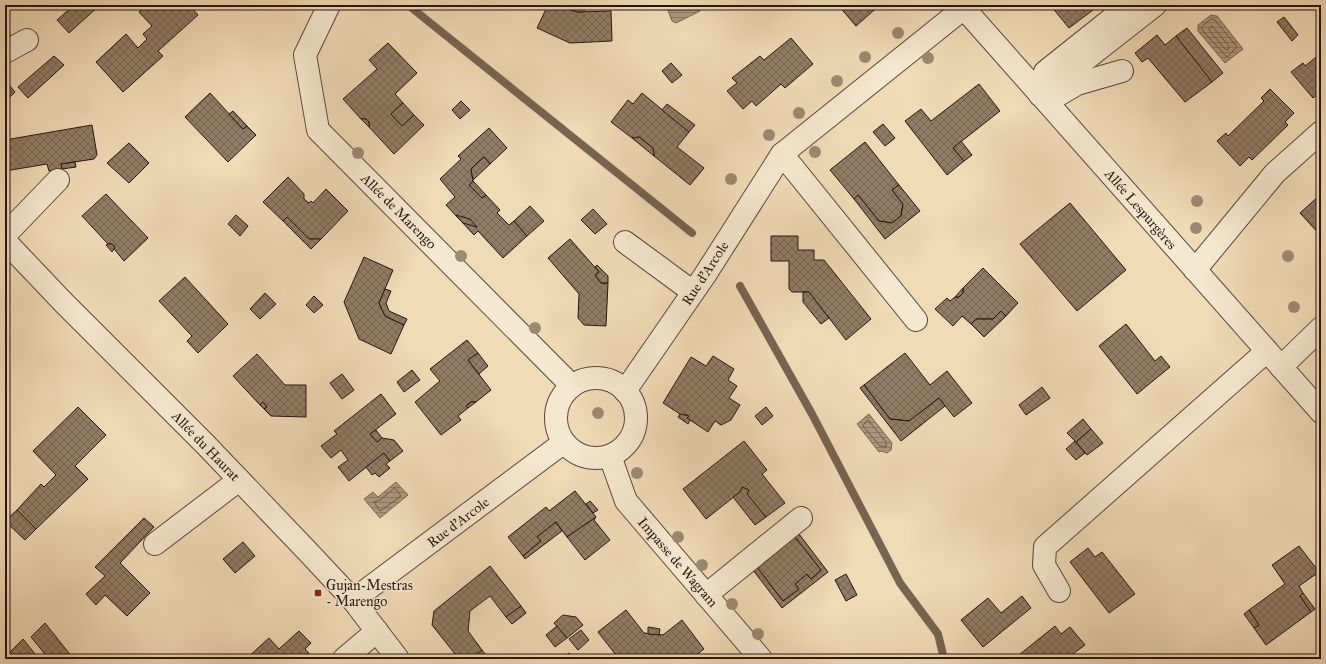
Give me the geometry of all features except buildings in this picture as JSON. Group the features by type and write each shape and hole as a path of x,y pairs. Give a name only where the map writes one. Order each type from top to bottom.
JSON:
{"street":[{"name":"Allée de Marengo","path":"329,5 305,55 318,130 572,386"},
{"path":"1039,94 1129,5"},
{"path":"1039,94 1155,5"},
{"name":"Allée Lespurgères","path":"963,7 1321,412"},
{"name":"Rue d'Arcole","path":"625,390 699,284 782,154 963,7"},
{"path":"5,52 27,40"},
{"path":"1039,94 1122,71"},
{"path":"1195,270 1275,174 1321,132"},
{"path":"782,154 916,320"},
{"path":"5,235 58,180"},
{"name":"Allée du Haurat","path":"5,241 239,480 353,600 398,659"},
{"path":"625,242 699,284"},
{"path":"1281,368 1321,328"},
{"path":"1059,591 1044,565 1045,547 1267,351"},
{"path":"593,378 610,381 625,390 634,404 636,421 631,439 619,452 610,456 584,458 563,443 555,419 558,402 572,386 593,378"},
{"name":"Rue d'Arcole","path":"353,600 563,443"},
{"name":"Impasse de Wagram","path":"610,456 626,501 761,659"},
{"path":"155,544 239,480"},
{"path":"706,595 800,518"},
{"path":"344,659 377,631"}],"water":[{"path":"666,5 696,5 700,11 676,23 672,21"},
{"path":"1211,15 1217,16 1243,49 1225,63 1198,31 1198,25"},
{"path":"869,414 892,443 891,450 887,453 882,451 879,452 857,424"},
{"path":"396,482 408,495 380,518 364,499 373,492 378,497"}],"waterway":[{"path":"408,5 692,233"},
{"path":"740,286 812,414 900,583 938,634 944,659"}],"place":[{"name":"Gujan-Mestras - Marengo","path":"318,593"}]}
